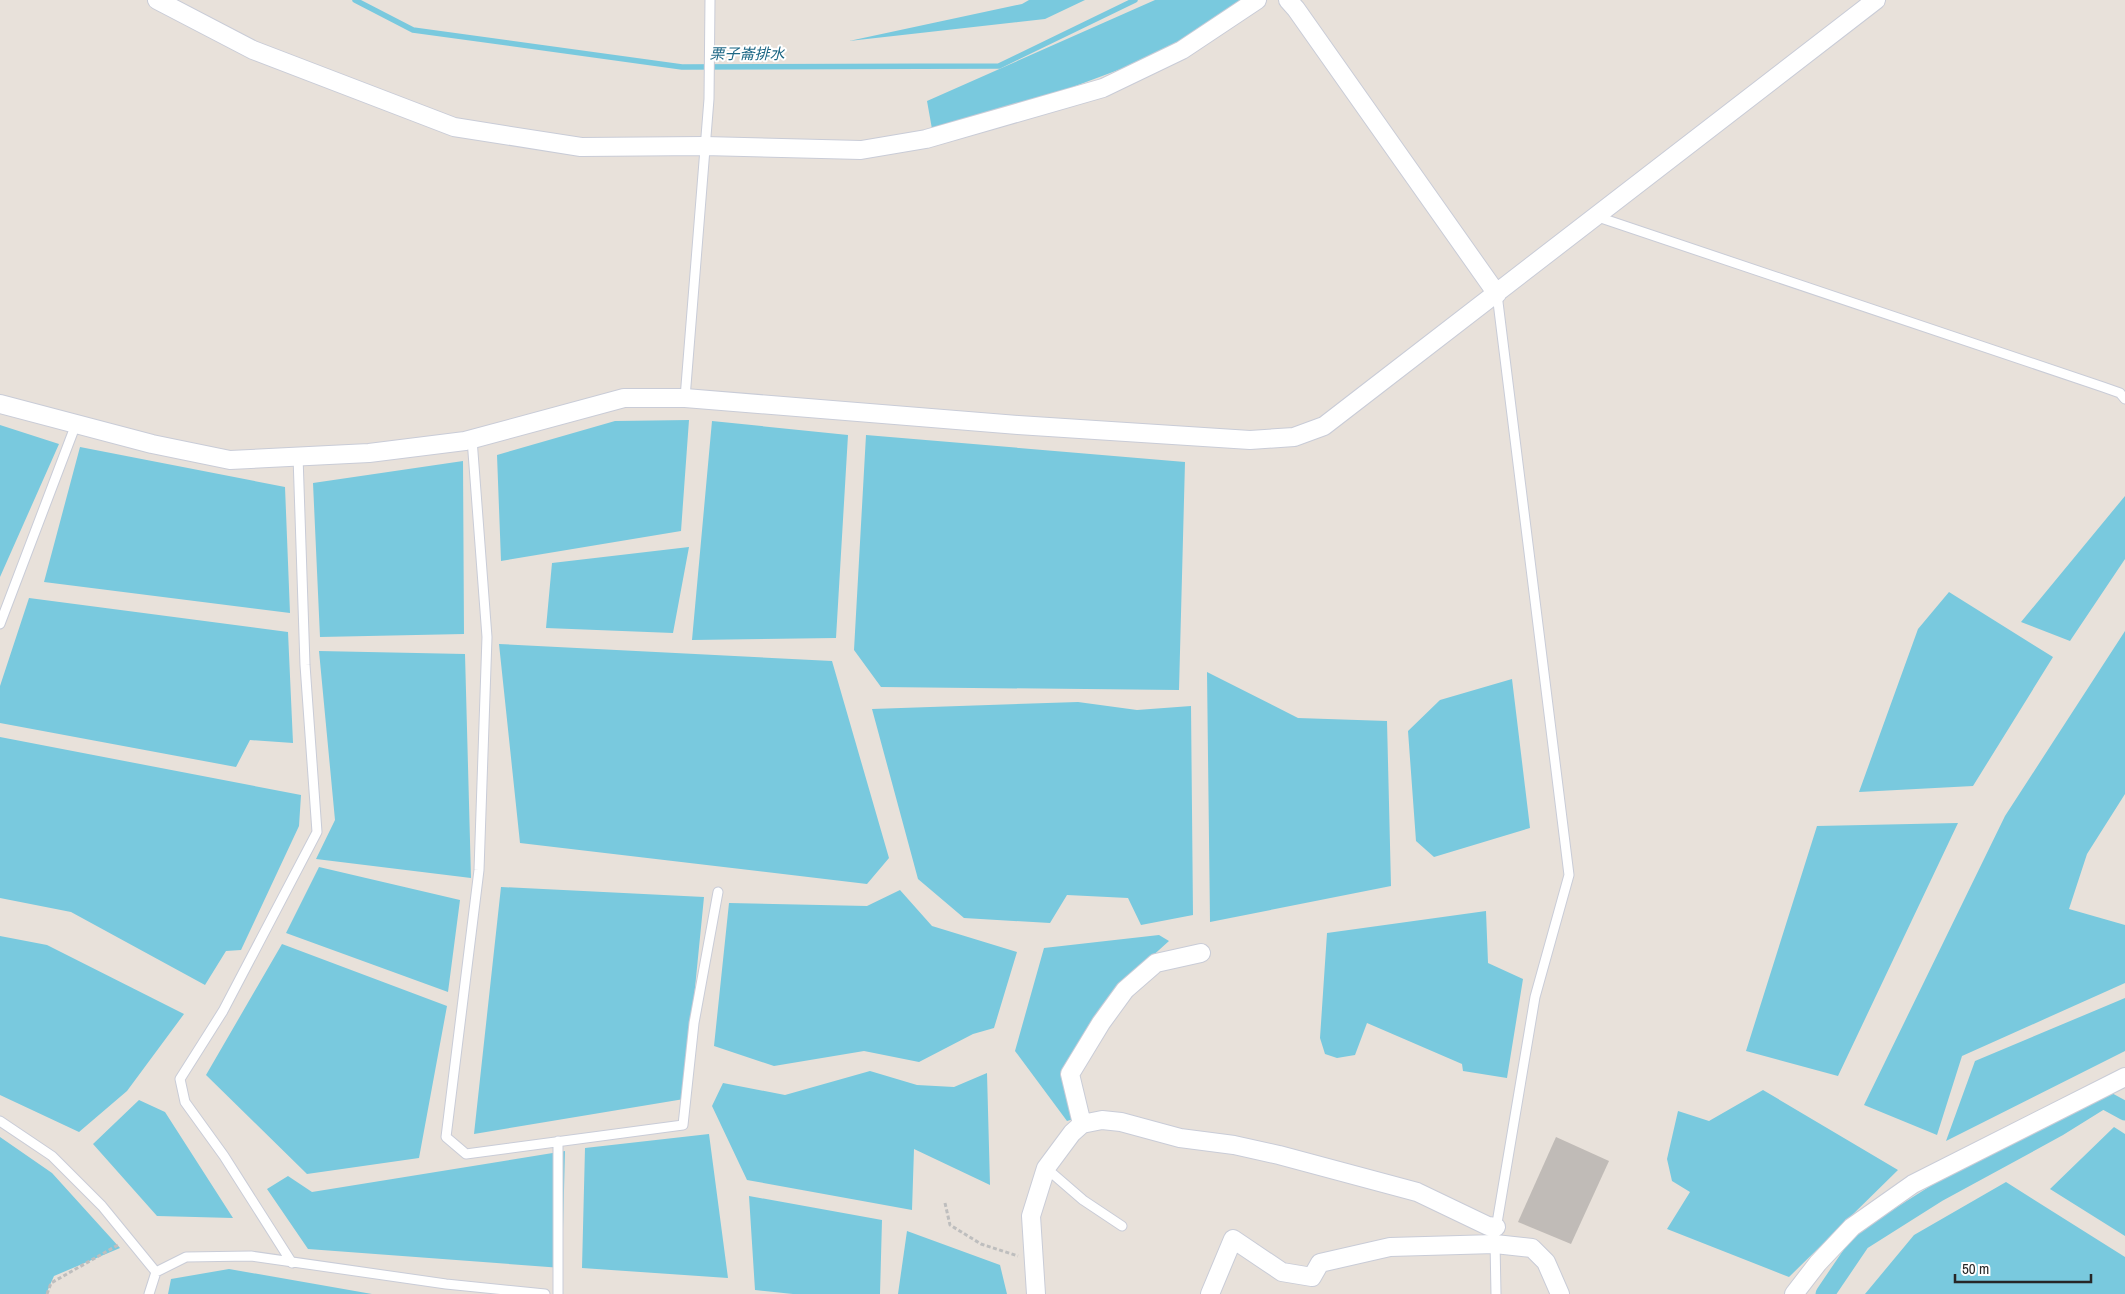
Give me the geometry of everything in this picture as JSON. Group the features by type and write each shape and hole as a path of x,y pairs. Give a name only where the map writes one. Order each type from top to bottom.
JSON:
{"street":[{"path":"157,0 253,50 454,126 580,147 704,146 861,150 926,139 1103,88 1182,50 1257,0"},
{"path":"1288,0 1497,294"},
{"path":"0,404 152,444 230,460 369,453 472,439 624,398 685,398 1250,440 1294,437 1324,426 1598,216 1684,146 1876,0"},
{"path":"1082,1124 1070,1074 1101,1023 1125,990 1156,963 1202,953"},
{"path":"1794,1294 1818,1263 1852,1227 1913,1184 2125,1077"},
{"path":"1036,1294 1031,1216 1046,1168 1072,1133 1082,1124 1102,1120 1121,1122 1180,1138 1234,1145 1279,1155 1417,1192 1488,1226 1496,1235"},
{"path":"1210,1294 1233,1239 1282,1272 1312,1277 1320,1263 1390,1247 1496,1235 1532,1248 1546,1262 1560,1294"}],"lane":[{"path":"685,398 709,99 710,0"},
{"path":"1598,216 2103,387 2120,393 2125,399"},
{"path":"1496,1294 1496,1235 1535,997 1569,875 1497,294"},
{"path":"0,624 76,424"},
{"path":"472,439 487,637 480,851 446,1137 466,1154 683,1126 694,1023 718,892"},
{"path":"292,1263 224,1156 185,1102 180,1079 223,1011 316,832 305,664 298,456"},
{"path":"0,1121 52,1156 102,1206 127,1239 156,1272"},
{"path":"558,1141 558,1294"},
{"path":"1046,1168 1083,1200 1122,1226"},
{"path":"149,1294 156,1272 186,1257 251,1256 446,1284 545,1294"}],"path":[{"path":"945,1203 950,1225 981,1244 1033,1261"},
{"path":"47,1294 51,1283 127,1239"}],"water":[{"path":"1029,0 1085,0 1045,19 849,41 1022,4"},
{"path":"1155,0 1248,0 1153,57 1054,94 932,129 927,101"},
{"path":"689,420 681,531 501,561 497,455 615,421"},
{"path":"712,421 848,435 836,638 692,640"},
{"path":"0,425 59,444 0,577"},
{"path":"866,435 1185,462 1179,690 881,687 854,650"},
{"path":"80,447 285,487 290,613 44,582"},
{"path":"463,461 464,634 320,637 313,483"},
{"path":"2125,496 2125,559 2070,641 2021,622"},
{"path":"689,547 673,633 546,628 552,563"},
{"path":"1949,592 2053,657 1973,786 1859,792 1918,629"},
{"path":"29,598 288,632 293,743 250,740 236,767 0,723 0,686"},
{"path":"2125,631 2125,794 2087,854 2069,909 2125,925 2125,983 1962,1056 1937,1135 1864,1105 2005,816"},
{"path":"499,644 832,661 889,858 867,884 520,843"},
{"path":"319,651 465,654 471,878 316,859 335,820"},
{"path":"1207,672 1298,718 1387,721 1391,886 1210,922"},
{"path":"1512,679 1530,828 1434,857 1416,841 1408,731 1440,700"},
{"path":"1078,702 1137,710 1191,706 1193,915 1141,925 1128,898 1067,895 1050,923 964,918 918,879 872,709"},
{"path":"0,737 301,795 299,826 241,950 226,951 205,985 71,912 0,898"},
{"path":"1958,823 1838,1076 1746,1051 1817,826"},
{"path":"319,867 460,900 448,992 286,933"},
{"path":"501,887 704,897 684,1099 474,1134"},
{"path":"900,890 932,926 1017,952 994,1028 973,1034 919,1062 864,1051 774,1066 714,1046 729,903 867,906"},
{"path":"1486,911 1488,963 1523,979 1507,1078 1463,1071 1462,1064 1367,1023 1355,1055 1337,1058 1325,1054 1320,1038 1327,933"},
{"path":"1159,935 1169,941 1139,968 1078,1061 1077,1118 1067,1121 1015,1051 1044,948"},
{"path":"0,936 47,945 184,1014 127,1091 79,1132 0,1095"},
{"path":"282,944 447,1006 419,1158 307,1174 206,1075"},
{"path":"2125,998 2125,1051 1946,1141 1975,1061"},
{"path":"870,1071 917,1085 954,1087 987,1073 990,1185 914,1149 912,1210 747,1180 712,1106 723,1083 785,1095"},
{"path":"1763,1090 1898,1170 1789,1277 1667,1229 1690,1192 1672,1181 1667,1159 1678,1111 1709,1121"},
{"path":"139,1100 165,1112 233,1218 157,1216 93,1144"},
{"path":"2114,1127 2125,1134 2125,1236 2050,1189"},
{"path":"709,1134 728,1278 582,1268 585,1148"},
{"path":"0,1137 52,1173 120,1248 54,1276 46,1294 0,1294"},
{"path":"565,1151 562,1268 308,1249 267,1189 288,1176 312,1192"},
{"path":"2006,1182 2125,1257 2125,1294 1865,1294 1914,1235"},
{"path":"749,1196 882,1220 880,1294 793,1294 755,1290"},
{"path":"907,1231 1000,1265 1007,1294 898,1294"},
{"path":"229,1269 372,1294 168,1294 171,1279"}],"building":[{"path":"1556,1137 1609,1161 1571,1244 1518,1222"}],"waterway":[{"name":"栗子崙排水","path":"355,0 413,30 682,67 999,66 1135,0"},
{"path":"1825,1294 1861,1241 1937,1193 2058,1127 2103,1099 2125,1111"}]}
